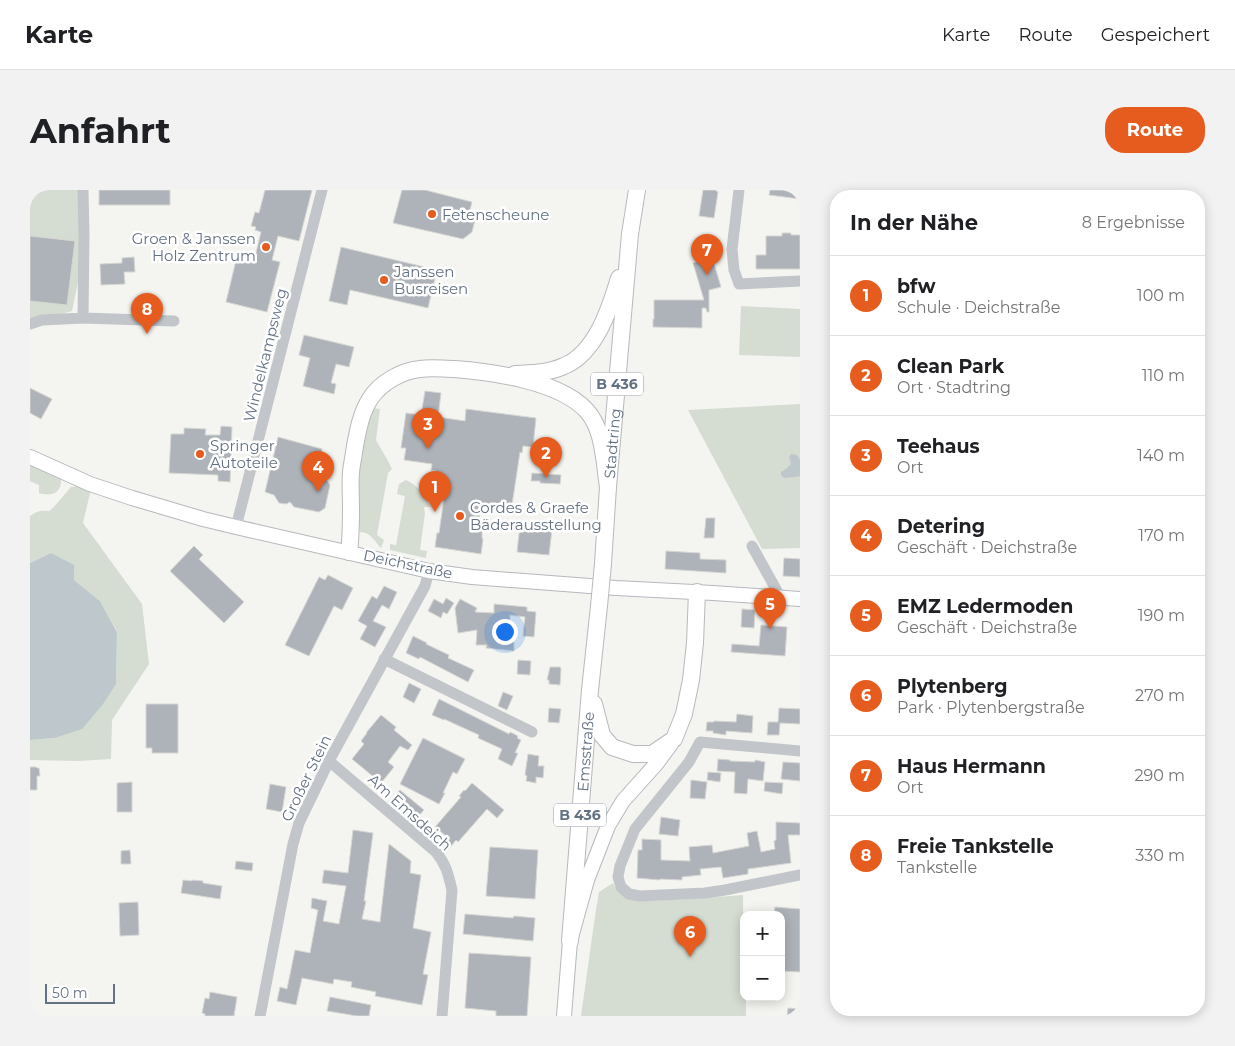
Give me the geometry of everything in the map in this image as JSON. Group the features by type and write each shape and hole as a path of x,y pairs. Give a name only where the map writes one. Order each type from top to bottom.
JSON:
{"highway":[{"name":"Stadtring","path":"599,606 630,234 637,190"},
{"path":"349,552 351,473 361,419 370,397 390,379 420,368 503,374 549,370 563,367 576,360 587,349 608,311 620,277 630,234"},
{"path":"503,374 559,392 586,410 595,422 600,438 608,486"},
{"path":"590,690 602,734 612,747 634,754 652,754 674,739 684,714 691,680 698,592"},
{"name":"Emsstraße","path":"570,941 590,690 599,606"}],"main road":[{"name":"Deichstraße","path":"30,457 90,484 236,527 429,570 472,577 800,599"},
{"path":"570,941 587,880 608,826 623,801 674,739"},
{"name":"Emsstraße","path":"564,1016 570,941"}],"street":[{"path":"83,190 83,318"},
{"name":"Windelkampsweg","path":"236,527 322,190"},
{"path":"739,190 732,249 734,270 739,284 800,281"},
{"path":"30,324 42,320 83,318 174,320"},
{"path":"752,546 777,590 779,597"},
{"name":"Großer Stein","path":"260,1016 293,844 299,823 329,761 425,586 429,570"},
{"path":"384,659 532,732"},
{"path":"800,751 700,742 689,762 635,829 620,866 618,877 621,887 629,894 640,896 705,893 800,875"},
{"name":"Am Emsdeich","path":"329,761 436,852 446,866 452,890 442,1016"}],"shaded area":[{"path":"30,190 79,190 79,277 72,311 30,323"},
{"path":"741,306 800,309 800,357 739,355"},
{"path":"800,404 800,548 762,549 688,410"},
{"path":"371,408 380,409 376,440 392,469 388,473 377,535 384,540 381,548 370,535 360,532 357,505 357,464"},
{"path":"791,454 797,455 800,460 800,476 784,478 781,472 791,464 789,457"},
{"path":"30,465 61,478 60,487 55,493 39,493 39,485 30,481"},
{"path":"406,480 418,488 431,507 424,507 425,513 420,550 427,551 426,558 390,550 390,544 396,545 405,496 397,494 399,484"},
{"path":"84,486 91,489 83,523 142,604 149,664 112,720 111,759 79,761 30,760 30,740 54,738 116,683 117,631 100,601 74,580 51,553 30,563 30,516 39,511 49,511 71,487"},
{"path":"51,553 74,565 74,580 100,601 117,632 116,684 103,704 82,729 54,738 30,740 30,563"},
{"path":"613,883 616,889 641,901 743,895 743,911 740,911 740,1001 746,1001 746,1016 581,1016 599,892"}],"building":[{"path":"99,190 170,190 170,205 99,205"},
{"name":"Groen & Janssen Holz Zentrum","path":"265,190 312,190 299,241 278,236 272,260 280,262 267,312 226,302 238,252 255,257 261,232 255,230 256,227 251,226 255,212 259,213"},
{"name":"Fetenscheune","path":"402,190 425,190 472,202 468,218 475,220 472,232 463,239 393,223"},
{"path":"703,190 716,190 718,192 714,218 699,216"},
{"path":"770,190 800,190 800,199 769,195"},
{"path":"782,233 800,235 800,269 756,269 756,255 766,255 766,236 782,236"},
{"path":"30,236 75,241 67,305 30,301"},
{"name":"Janssen Busreisen","path":"341,247 437,270 428,308 350,290 347,305 329,301"},
{"path":"134,257 135,272 124,272 125,284 101,285 100,264 122,263 122,258"},
{"path":"712,257 721,287 709,290 709,312 707,312 706,308 702,308 702,328 653,327 654,300 704,300 693,263"},
{"path":"304,335 354,347 349,367 336,364 331,383 336,384 334,394 303,386 310,358 299,355"},
{"path":"30,388 52,399 41,419 30,413"},
{"path":"425,391 441,393 438,417 465,421 466,409 536,418 533,447 523,446 522,453 520,452 512,505 505,504 505,507 481,504 478,525 482,525 481,554 435,547 437,533 439,533 446,476 431,470 432,464 404,460 406,448 401,448 406,413 421,415"},
{"name":"Springer Autoteile","path":"221,426 232,427 230,482 218,481 218,475 169,473 171,434 184,434 184,428 206,429 205,435 220,435"},
{"path":"278,437 322,449 316,477 326,479 330,485 325,508 319,512 294,507 290,502 286,504 279,503 274,495 265,492"},
{"path":"532,473 561,475 560,484 531,481"},
{"path":"706,518 715,518 714,538 704,538"},
{"path":"520,525 552,529 549,555 517,552"},
{"path":"194,546 203,555 199,559 244,602 224,623 170,571"},
{"path":"666,551 700,553 700,559 726,560 726,573 665,569"},
{"path":"784,558 800,559 800,577 783,576"},
{"path":"328,575 353,588 342,610 334,606 309,656 285,645 319,577 325,580"},
{"path":"384,586 397,592 389,609 382,605 373,621 386,627 375,647 360,639 367,626 358,621 372,596 377,599"},
{"path":"446,598 454,603 447,614 443,612 441,618 428,611 434,599 443,604"},
{"path":"460,599 477,608 475,612 494,613 494,604 527,607 527,611 536,612 534,637 523,636 525,617 510,615 510,621 503,620 501,641 514,642 514,651 486,648 487,645 476,645 477,630 458,633 455,608"},
{"path":"742,609 755,610 754,628 741,627"},
{"path":"761,625 787,627 785,656 731,652 732,644 759,646"},
{"path":"413,636 449,655 448,658 474,670 468,682 420,657 419,659 406,653"},
{"path":"518,660 531,661 530,675 517,674"},
{"path":"550,667 560,667 560,685 549,684 549,680 547,680"},
{"path":"409,683 421,689 414,703 403,697"},
{"path":"503,692 513,696 507,710 498,706"},
{"path":"439,699 509,734 510,732 518,736 517,738 521,740 512,766 498,759 502,749 478,738 479,735 432,715"},
{"path":"146,704 178,704 178,753 152,753 152,748 146,748"},
{"path":"549,708 561,709 559,723 548,722"},
{"path":"779,708 800,709 800,724 780,723 779,735 767,735 768,722 778,722"},
{"path":"737,714 753,716 752,733 726,731 726,735 706,731 707,722 736,722"},
{"path":"381,715 396,727 394,730 412,745 408,750 400,746 388,762 394,767 381,783 352,759 364,744 361,741 366,733"},
{"path":"423,738 465,759 457,774 453,772 439,804 400,784"},
{"path":"528,754 539,756 538,766 544,766 543,778 536,777 536,783 526,781"},
{"path":"718,759 765,762 763,781 748,779 747,794 734,793 735,772 717,771"},
{"path":"783,762 800,763 800,781 781,779"},
{"path":"30,767 39,768 40,776 37,776 37,790 30,790"},
{"path":"708,772 721,773 720,782 707,780"},
{"path":"691,780 707,782 705,799 690,798"},
{"path":"132,782 132,812 117,812 117,783"},
{"path":"765,782 783,783 782,794 764,791"},
{"path":"472,783 504,810 497,818 487,809 458,842 456,840 448,850 440,843 446,836 435,827 461,797 459,796 464,790"},
{"path":"270,784 286,787 282,812 266,809"},
{"path":"400,790 424,810 413,822 389,802"},
{"path":"661,817 680,820 678,836 659,834"},
{"path":"776,822 800,823 800,835 788,835 791,863 748,869 748,874 723,878 721,867 700,869 701,875 682,877 682,880 637,878 638,850 642,850 642,839 661,840 661,860 690,861 689,847 712,845 713,853 749,846 747,833 757,831 761,852 775,849"},
{"path":"353,830 373,833 364,901 366,901 362,919 380,922 389,844 411,861 410,873 421,875 413,928 431,932 423,974 428,975 422,1005 375,996 376,992 351,987 352,982 334,979 333,984 302,978 296,1005 277,1001 280,987 287,989 295,950 310,953 318,910 311,908 312,898 327,901 323,921 339,924 346,886 322,883 324,870 348,873"},
{"path":"490,847 538,850 535,899 486,896"},
{"path":"130,850 131,864 121,864 121,851"},
{"path":"236,861 253,863 252,871 235,869"},
{"path":"183,880 203,881 203,883 222,886 220,899 181,893"},
{"path":"138,902 139,935 120,936 119,903"},
{"path":"775,907 800,909 800,972 785,971 785,911 774,911"},
{"path":"465,914 535,918 533,941 463,934"},
{"path":"469,953 531,957 527,1016 496,1016 496,1011 465,1008"},
{"path":"210,992 237,997 234,1016 205,1016 202,1013 205,998 209,999"},
{"path":"330,997 371,1005 369,1016 327,1011"},
{"path":"788,1008 800,1009 800,1016 787,1016"}],"place":[{"name":"Fetenscheune","path":"432,214"},
{"name":"Groen & Janssen Holz Zentrum","path":"266,247"},
{"name":"Haus Hermann","path":"707,275"},
{"name":"Janssen Busreisen","path":"384,280"},
{"name":"Freie Tankstelle","path":"147,334"},
{"name":"Teehaus","path":"428,449"},
{"name":"Springer Autoteile","path":"200,454"},
{"name":"Clean Park","path":"546,478"},
{"name":"Detering","path":"318,492"},
{"name":"bfw","path":"435,512"},
{"name":"Cordes & Graefe Bäderausstellung","path":"460,516"},
{"name":"EMZ Ledermoden","path":"770,629"},
{"name":"Plytenberg","path":"690,957"}]}
